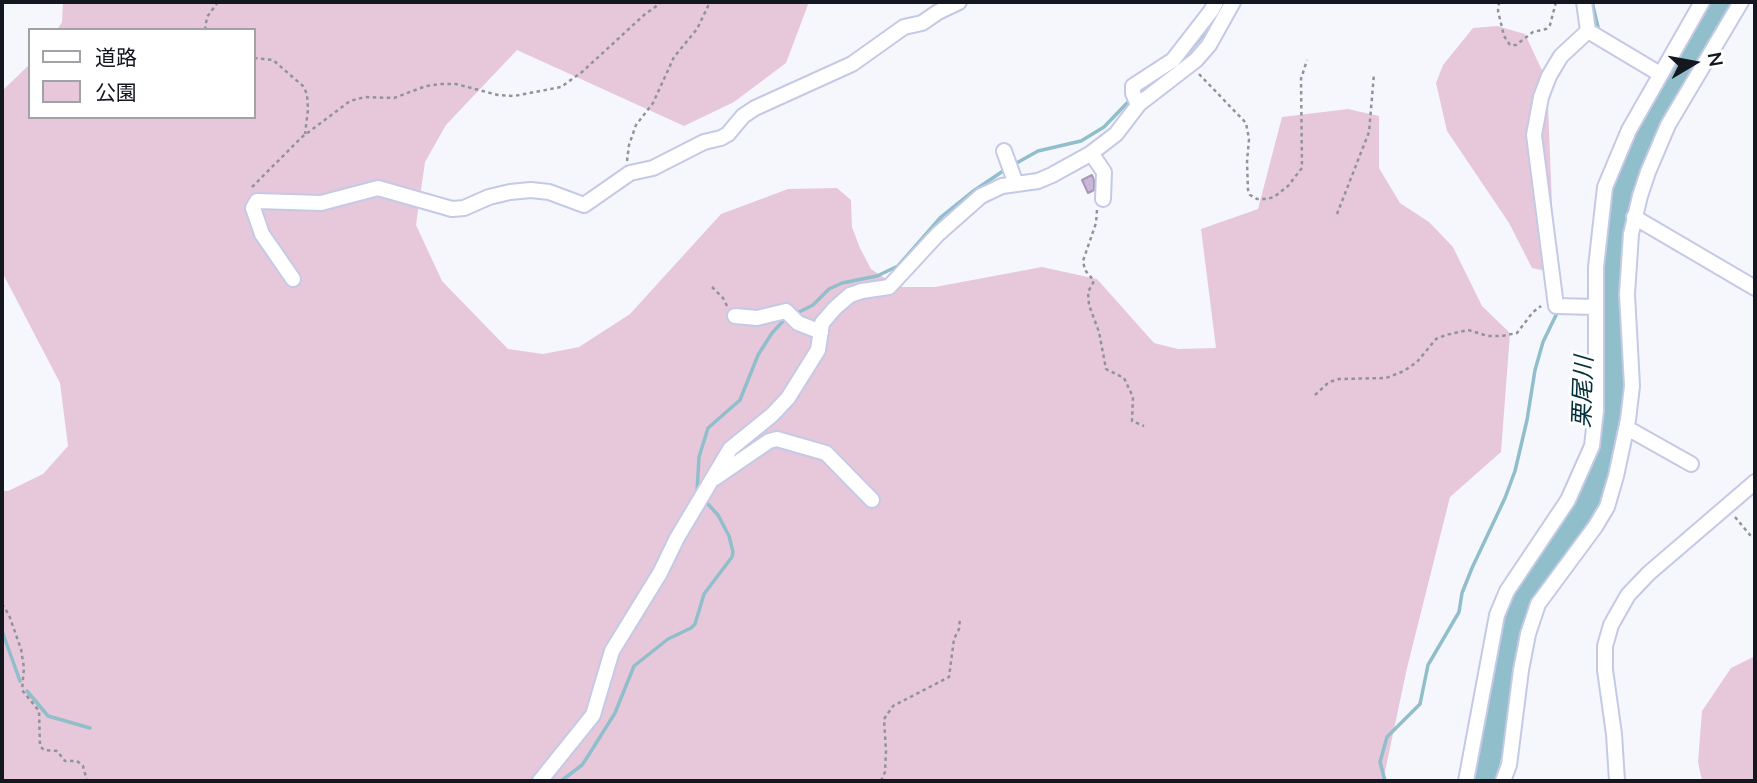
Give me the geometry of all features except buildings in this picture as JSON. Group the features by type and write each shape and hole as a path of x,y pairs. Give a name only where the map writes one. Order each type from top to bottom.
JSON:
{"street":[{"path":"293,279 262,234 253,206 257,201 321,203 378,188 452,208 464,208 489,197 510,192 531,190 549,192 584,205 627,175 653,168 704,142 721,138 755,108 852,64 904,27 922,23 959,2"},
{"path":"1138,105 1133,86 1173,60 1216,2"},
{"path":"540,781 593,715 611,651 660,573 677,538 730,449 789,398 818,350 822,323 850,295 862,290 889,287 937,234 981,196 1003,186 1038,181 1091,153 1116,134 1138,105 1188,66 1209,45 1233,2"},
{"path":"1584,2 1588,31"},
{"path":"1466,781 1497,615 1507,591 1569,500 1592,446 1596,411 1599,235 1605,187 1629,130 1702,2"},
{"path":"1503,781 1509,765 1523,658 1538,604 1607,507 1627,428 1632,386 1627,294 1634,217 1648,172 1668,125 1741,2"},
{"path":"1588,31 1660,74"},
{"path":"1588,31 1560,56 1541,97 1534,135 1556,306 1596,307"},
{"path":"1004,151 1016,184"},
{"path":"1091,153 1104,172 1103,198"},
{"path":"1634,217 1755,288"},
{"path":"735,316 757,318 786,311 798,323 821,332"},
{"path":"1627,428 1691,464"},
{"path":"713,479 777,439 827,453 872,500"},
{"path":"1617,781 1605,658 1605,646 1611,625 1628,595 1649,573 1755,482"}],"path":[{"path":"205,28 207,17 218,2"},
{"path":"253,206 249,199 251,188 305,136 350,101 365,97 394,98 426,86 440,84 456,84 498,95 514,96 561,87 662,2"},
{"path":"627,175 629,145 636,125 653,103 674,57 698,29 710,2"},
{"path":"1499,2 1498,11 1504,36 1510,45 1516,45 1533,32 1546,29 1550,25 1556,2"},
{"path":"256,58 273,60 303,86 307,94 308,110 305,136"},
{"path":"1188,66 1214,88 1246,123 1249,139 1247,179 1250,195 1256,199 1266,199 1280,193 1302,168 1301,79 1307,60"},
{"path":"1337,214 1369,132 1374,75"},
{"path":"1103,198 1098,206 1096,223 1083,261 1085,270 1094,281 1088,292 1089,305 1099,332 1106,369 1125,378 1133,397 1132,421 1144,426"},
{"path":"712,288 723,298 729,312 735,316"},
{"path":"1315,396 1329,382 1339,379 1386,378 1404,371 1417,362 1436,339 1446,335 1468,330 1488,336 1517,333 1537,309 1555,298"},
{"path":"1726,507 1755,538"},
{"path":"2,604 9,615 20,649 24,668 22,690 38,711 40,746 44,750 57,751 65,761 77,761 83,766 87,781"},
{"path":"881,781 885,772 884,719 893,706 949,677 960,618"}],"green space":[{"path":"63,2 809,2 786,63 734,102 684,126 517,50 446,125 425,162 416,225 442,281 508,349 543,354 579,347 630,314 721,214 788,189 837,188 851,200 852,227 871,269 898,287 935,287 1042,267 1097,279 1154,343 1178,349 1216,348 1201,229 1258,209 1282,117 1348,109 1379,116 1379,168 1400,203 1429,222 1453,247 1482,306 1510,333 1501,452 1450,497 1407,668 1383,781 2,781 2,491 8,491 43,474 68,446 60,383 2,272 2,91 28,66 28,119 256,119 256,28 58,28 62,22"},
{"path":"1497,26 1525,34 1547,81 1554,253 1550,272 1532,268 1509,223 1447,131 1436,83 1443,65 1473,28"},
{"path":"1755,656 1755,781 1702,781 1698,762 1702,711 1731,668"}],"waterway":[{"path":"1592,2 1598,27"},
{"name":"栗尾川","path":"1484,781 1495,734 1506,652 1521,602 1575,526 1594,489 1606,456 1613,420 1612,268 1620,200 1640,145 1723,2"},
{"path":"1179,63 1217,18"},
{"path":"1141,91 1167,72"},
{"path":"1013,165 1038,151 1081,141 1104,127 1129,101"},
{"path":"795,314 813,305 829,289 842,283 877,276 898,266 941,217 1006,169"},
{"path":"1385,781 1380,762 1387,737 1420,704 1428,665 1459,612 1462,593 1515,471 1535,370 1543,342 1558,311"},
{"path":"697,492 699,457 708,428 740,400 758,355 772,333 786,318"},
{"path":"561,781 582,765 588,756 615,713 634,666 668,639 695,624 704,594 732,557 729,536 718,515 706,502"},
{"path":"2,631 20,681"},
{"path":"27,691 48,716 90,728"}]}
